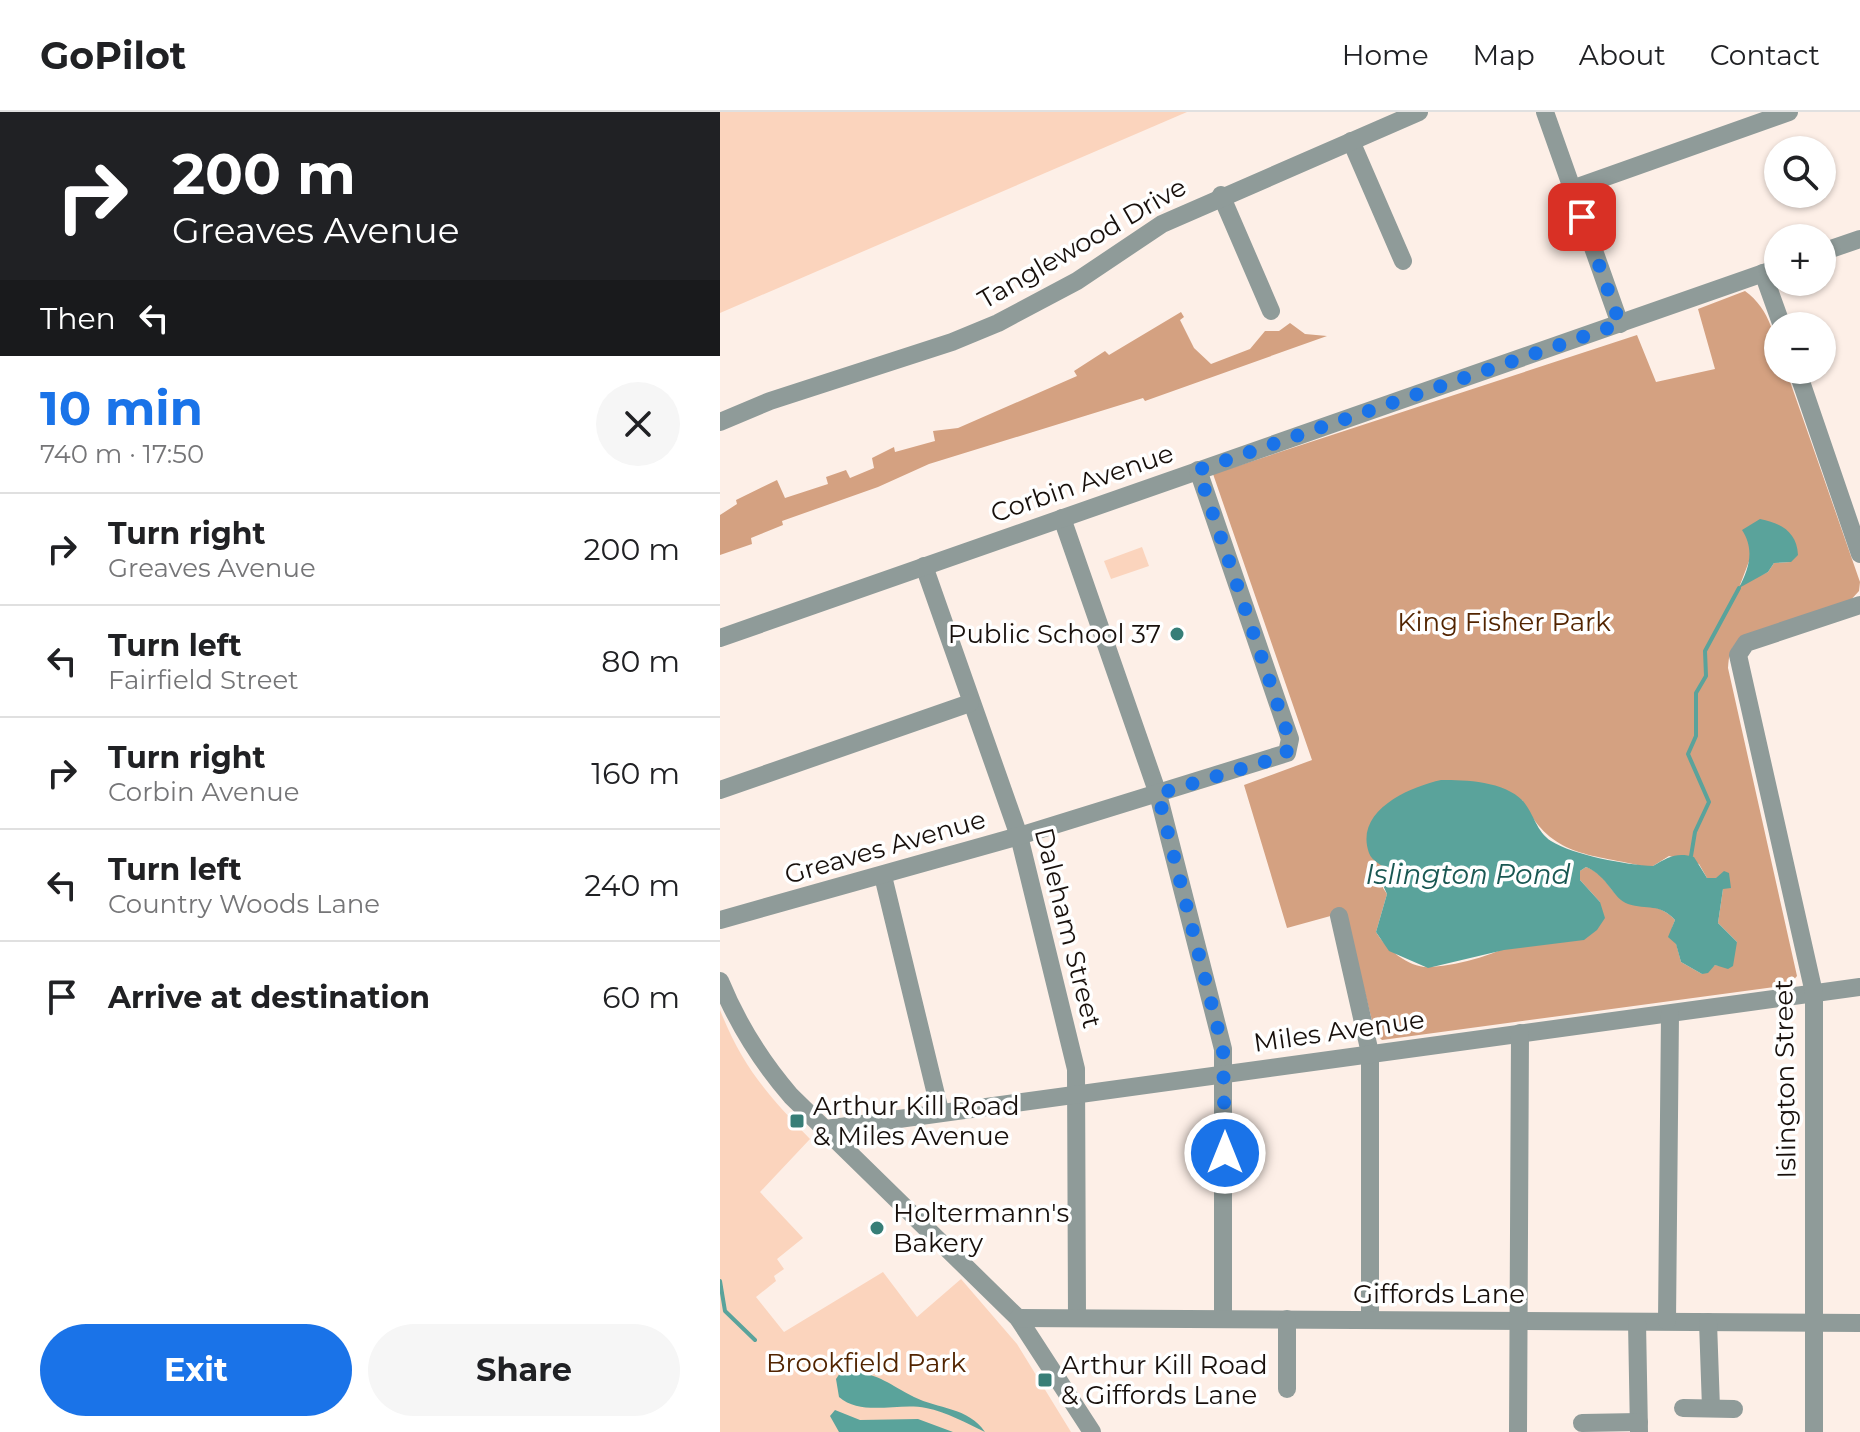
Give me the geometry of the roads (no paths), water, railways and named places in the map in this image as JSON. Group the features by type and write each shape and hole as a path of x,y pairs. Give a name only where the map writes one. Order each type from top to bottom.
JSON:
{"street":[{"name":"Tanglewood Drive","path":"720,422 785,395 952,342 998,323 1077,281 1162,224 1221,195 1419,112"},
{"path":"1545,112 1620,324"},
{"path":"1572,189 1789,112"},
{"path":"1351,141 1403,261"},
{"path":"1221,195 1271,311"},
{"path":"1836,247 1860,239"},
{"name":"Corbin Avenue","path":"720,638 1764,273"},
{"path":"1802,384 1860,554"},
{"name":"Greaves Avenue","path":"720,920 883,876 1284,756 1290,749 1290,739 1198,470"},
{"path":"1062,518 1158,794 1223,1049 1226,1072 1223,1318"},
{"name":"Daleham Street","path":"924,566 1019,836 1079,1092 1077,1318"},
{"name":"Islington Street","path":"1814,1432 1814,993 1739,650 1746,643 1860,605"},
{"path":"720,790 970,703"},
{"path":"883,876 940,1111"},
{"path":"1339,916 1370,1053 1370,1319"},
{"path":"720,981 742,1031 767,1069 1018,1318 1092,1432"},
{"name":"Miles Avenue","path":"826,1129 1860,987"},
{"path":"1667,1321 1670,1014"},
{"path":"1518,1432 1520,1033"},
{"name":"Giffords Lane","path":"1018,1318 1860,1323"},
{"path":"1287,1319 1287,1389"},
{"path":"1582,1423 1639,1427 1637,1322"},
{"path":"1708,1322 1711,1408"},
{"path":"1683,1408 1734,1409"}],"water":[{"path":"1760,519 1786,530 1795,540 1798,555 1791,562 1774,563 1768,572 1739,588 1749,559 1742,530"},
{"name":"Islington Pond","path":"1441,780 1473,781 1506,789 1523,801 1546,837 1573,851 1653,866 1673,856 1683,855 1694,857 1707,878 1716,878 1724,871 1729,873 1731,888 1723,889 1718,923 1737,942 1733,966 1728,969 1715,965 1708,973 1702,974 1681,962 1676,944 1668,937 1675,920 1659,909 1628,904 1600,876 1586,867 1580,871 1580,880 1600,902 1605,918 1597,930 1584,940 1504,950 1428,968 1389,951 1376,932 1387,894 1382,883 1386,871 1369,853 1366,838 1369,825 1387,803 1414,788"},
{"path":"851,1371 878,1378 923,1401 961,1413 985,1432 926,1408 870,1408 848,1403 839,1397 836,1379 840,1373"},
{"path":"835,1410 860,1420 918,1419 953,1432 839,1432 830,1416"}],"waterway":[{"path":"1691,856 1695,832 1709,802 1688,754 1696,736 1696,693 1706,676 1705,651 1739,588"},
{"path":"720,1281 725,1311 755,1340"}],"place":[{"name":"Public School 37","path":"1177,634"},
{"name":"Arthur Kill Road & Miles Avenue","path":"797,1121"},
{"name":"Holtermann's Bakery","path":"877,1228"},
{"name":"Arthur Kill Road & Giffords Lane","path":"1045,1380"}],"park label":[{"name":"King Fisher Park","path":"1504,622"},
{"name":"Brookfield Park","path":"866,1363"}]}
